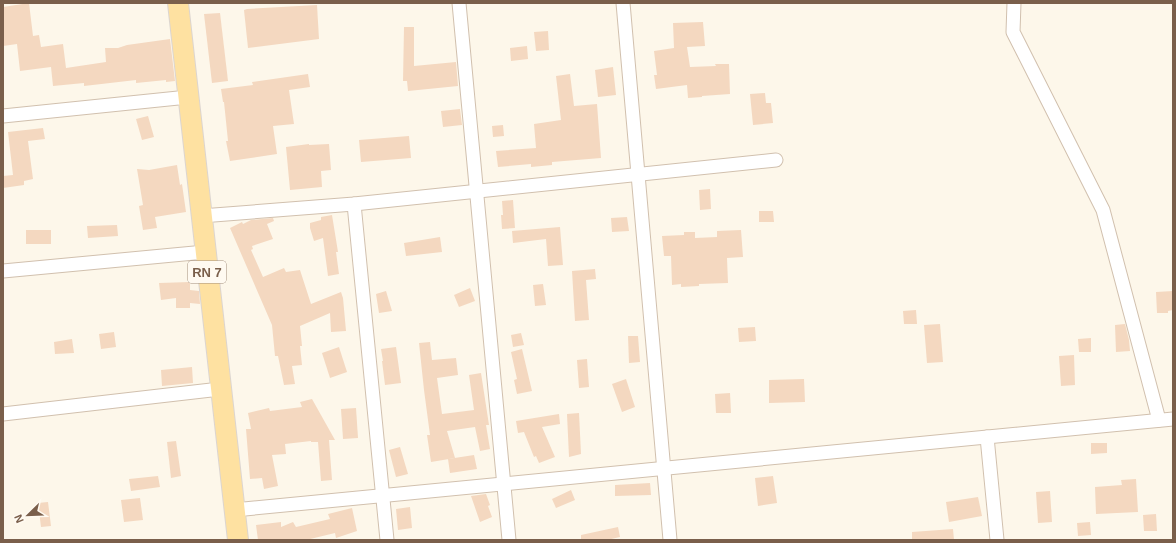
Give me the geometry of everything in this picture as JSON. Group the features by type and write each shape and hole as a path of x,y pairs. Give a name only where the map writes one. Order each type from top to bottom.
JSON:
{"main road":[{"name":"RN 7","path":"178,3 238,540"}],"street":[{"path":"459,3 509,540"},
{"path":"624,3 670,540"},
{"path":"1014,3 1014,32 1103,210 1159,420"},
{"path":"3,116 188,97"},
{"path":"201,216 354,204 776,160"},
{"path":"354,204 387,540"},
{"path":"3,272 205,252"},
{"path":"3,414 220,389"},
{"path":"234,510 1173,419"},
{"path":"988,437 997,540"}],"building":[{"path":"29,3 33,36 39,35 41,47 63,44 66,68 106,62 105,48 118,48 127,45 170,39 175,81 166,82 166,80 136,83 136,80 84,86 84,83 53,86 51,67 20,71 17,44 3,46 3,7"},
{"path":"317,5 319,39 248,48 244,10"},
{"path":"220,13 228,81 212,83 204,14"},
{"path":"703,22 705,46 687,47 690,67 729,64 730,94 688,98 687,85 656,89 654,75 657,75 654,51 674,48 673,23"},
{"path":"404,27 414,27 414,66 456,62 458,86 408,91 407,81 403,81"},
{"path":"548,31 549,50 536,51 534,32"},
{"path":"527,46 528,59 511,61 510,48"},
{"path":"613,67 616,95 598,97 595,70"},
{"path":"308,74 310,87 289,90 294,124 273,126 277,154 230,161 226,141 228,141 224,102 221,89 253,85 252,82"},
{"path":"570,74 574,106 597,104 601,158 552,162 552,165 531,167 531,164 498,167 496,151 536,148 534,124 561,120 556,76"},
{"path":"765,93 766,103 771,103 773,123 753,125 750,94"},
{"path":"460,109 462,125 443,127 441,111"},
{"path":"148,116 154,137 142,140 136,119"},
{"path":"503,125 504,136 493,137 492,126"},
{"path":"43,128 45,139 28,141 33,179 24,181 24,185 3,188 3,176 13,175 8,132"},
{"path":"409,136 411,158 361,162 359,140"},
{"path":"309,144 329,144 331,170 321,171 322,187 290,190 286,147"},
{"path":"177,165 180,185 182,184 186,212 155,217 157,228 143,230 139,206 143,205 137,169 149,170"},
{"path":"710,189 711,209 700,210 699,190"},
{"path":"513,200 515,228 502,229 502,201"},
{"path":"759,211 773,211 774,222 759,222"},
{"path":"332,215 338,252 336,252 339,274 328,276 323,238 314,241 310,223 321,220 321,217"},
{"path":"627,217 629,231 612,232 611,218"},
{"path":"273,218 274,221 267,224 273,239 252,246 253,249 251,250 263,277 284,268 286,272 300,270 311,304 341,292 343,298 346,331 331,332 330,313 300,326 302,365 292,366 295,384 284,385 278,356 275,356 272,325 230,228 242,222 243,224 251,220"},
{"path":"117,225 118,236 88,238 87,226"},
{"path":"560,227 563,265 548,266 546,239 513,243 512,231"},
{"path":"26,230 51,230 51,244 26,244"},
{"path":"741,230 743,257 727,258 728,283 699,284 699,286 681,287 681,284 672,285 671,256 664,256 662,236 684,235 684,232 695,232 695,238 717,237 717,231"},
{"path":"440,237 442,252 406,256 404,243"},
{"path":"595,269 596,279 586,280 589,320 575,321 572,271"},
{"path":"190,282 190,290 199,291 200,304 190,303 190,308 176,308 176,298 161,300 159,283"},
{"path":"543,284 546,305 535,306 533,285"},
{"path":"470,288 475,301 459,307 454,295"},
{"path":"386,291 392,311 379,313 376,294"},
{"path":"1173,291 1173,310 1168,311 1168,313 1157,313 1156,292"},
{"path":"916,310 917,324 904,324 903,311"},
{"path":"940,324 943,362 927,363 924,325"},
{"path":"1125,324 1130,351 1116,352 1115,325"},
{"path":"755,327 756,341 739,342 738,328"},
{"path":"114,332 116,347 101,349 99,334"},
{"path":"521,333 524,345 513,347 511,335"},
{"path":"628,336 638,336 640,362 629,363"},
{"path":"1091,338 1091,352 1079,352 1078,339"},
{"path":"72,339 74,353 55,354 54,342"},
{"path":"430,342 432,360 456,358 458,375 437,378 442,414 474,410 469,375 481,373 489,425 486,425 490,449 480,451 475,427 447,431 455,458 431,462 427,435 430,435 419,343"},
{"path":"339,347 347,372 330,378 322,353"},
{"path":"396,347 401,383 385,385 381,349"},
{"path":"522,349 532,391 517,394 514,380 517,379 511,352"},
{"path":"1074,355 1075,385 1061,386 1059,356"},
{"path":"587,359 589,387 579,388 577,360"},
{"path":"192,367 193,383 162,386 161,370"},
{"path":"626,379 635,407 622,412 612,384"},
{"path":"804,379 805,402 769,403 769,380"},
{"path":"730,393 731,413 716,413 715,394"},
{"path":"312,399 335,440 329,440 332,480 321,481 318,442 311,441 285,444 286,454 272,455 278,486 264,489 262,478 250,479 246,429 251,429 248,413 269,408 270,411 302,407 300,402"},
{"path":"356,408 358,438 343,439 341,409"},
{"path":"579,413 581,454 569,457 567,414"},
{"path":"559,414 560,424 542,427 555,457 539,463 536,456 534,457 524,432 518,433 516,421"},
{"path":"176,441 181,476 171,478 167,442"},
{"path":"1091,443 1107,443 1107,453 1091,454"},
{"path":"400,447 408,474 396,477 389,450"},
{"path":"474,455 477,469 450,473 448,459"},
{"path":"158,476 160,487 131,491 129,479"},
{"path":"773,476 777,503 758,506 755,478"},
{"path":"1136,479 1138,512 1096,514 1095,487 1122,485 1121,480"},
{"path":"650,483 651,495 615,496 615,485"},
{"path":"571,490 575,500 556,508 552,499"},
{"path":"1050,491 1052,522 1038,523 1036,492"},
{"path":"486,494 492,517 480,522 471,496"},
{"path":"978,497 982,516 949,522 946,502"},
{"path":"140,498 143,520 124,522 121,500"},
{"path":"48,502 51,526 41,527 38,503"},
{"path":"410,507 412,528 398,530 396,509"},
{"path":"352,508 357,531 336,538 335,533 306,540 258,540 256,525 281,522 281,527 293,522 296,527 330,519 328,514"},
{"path":"1156,514 1157,531 1144,531 1143,515"},
{"path":"1090,522 1091,535 1078,536 1077,523"},
{"path":"618,527 620,537 607,540 581,540 581,535"},
{"path":"953,529 954,540 912,540 912,532"}]}
